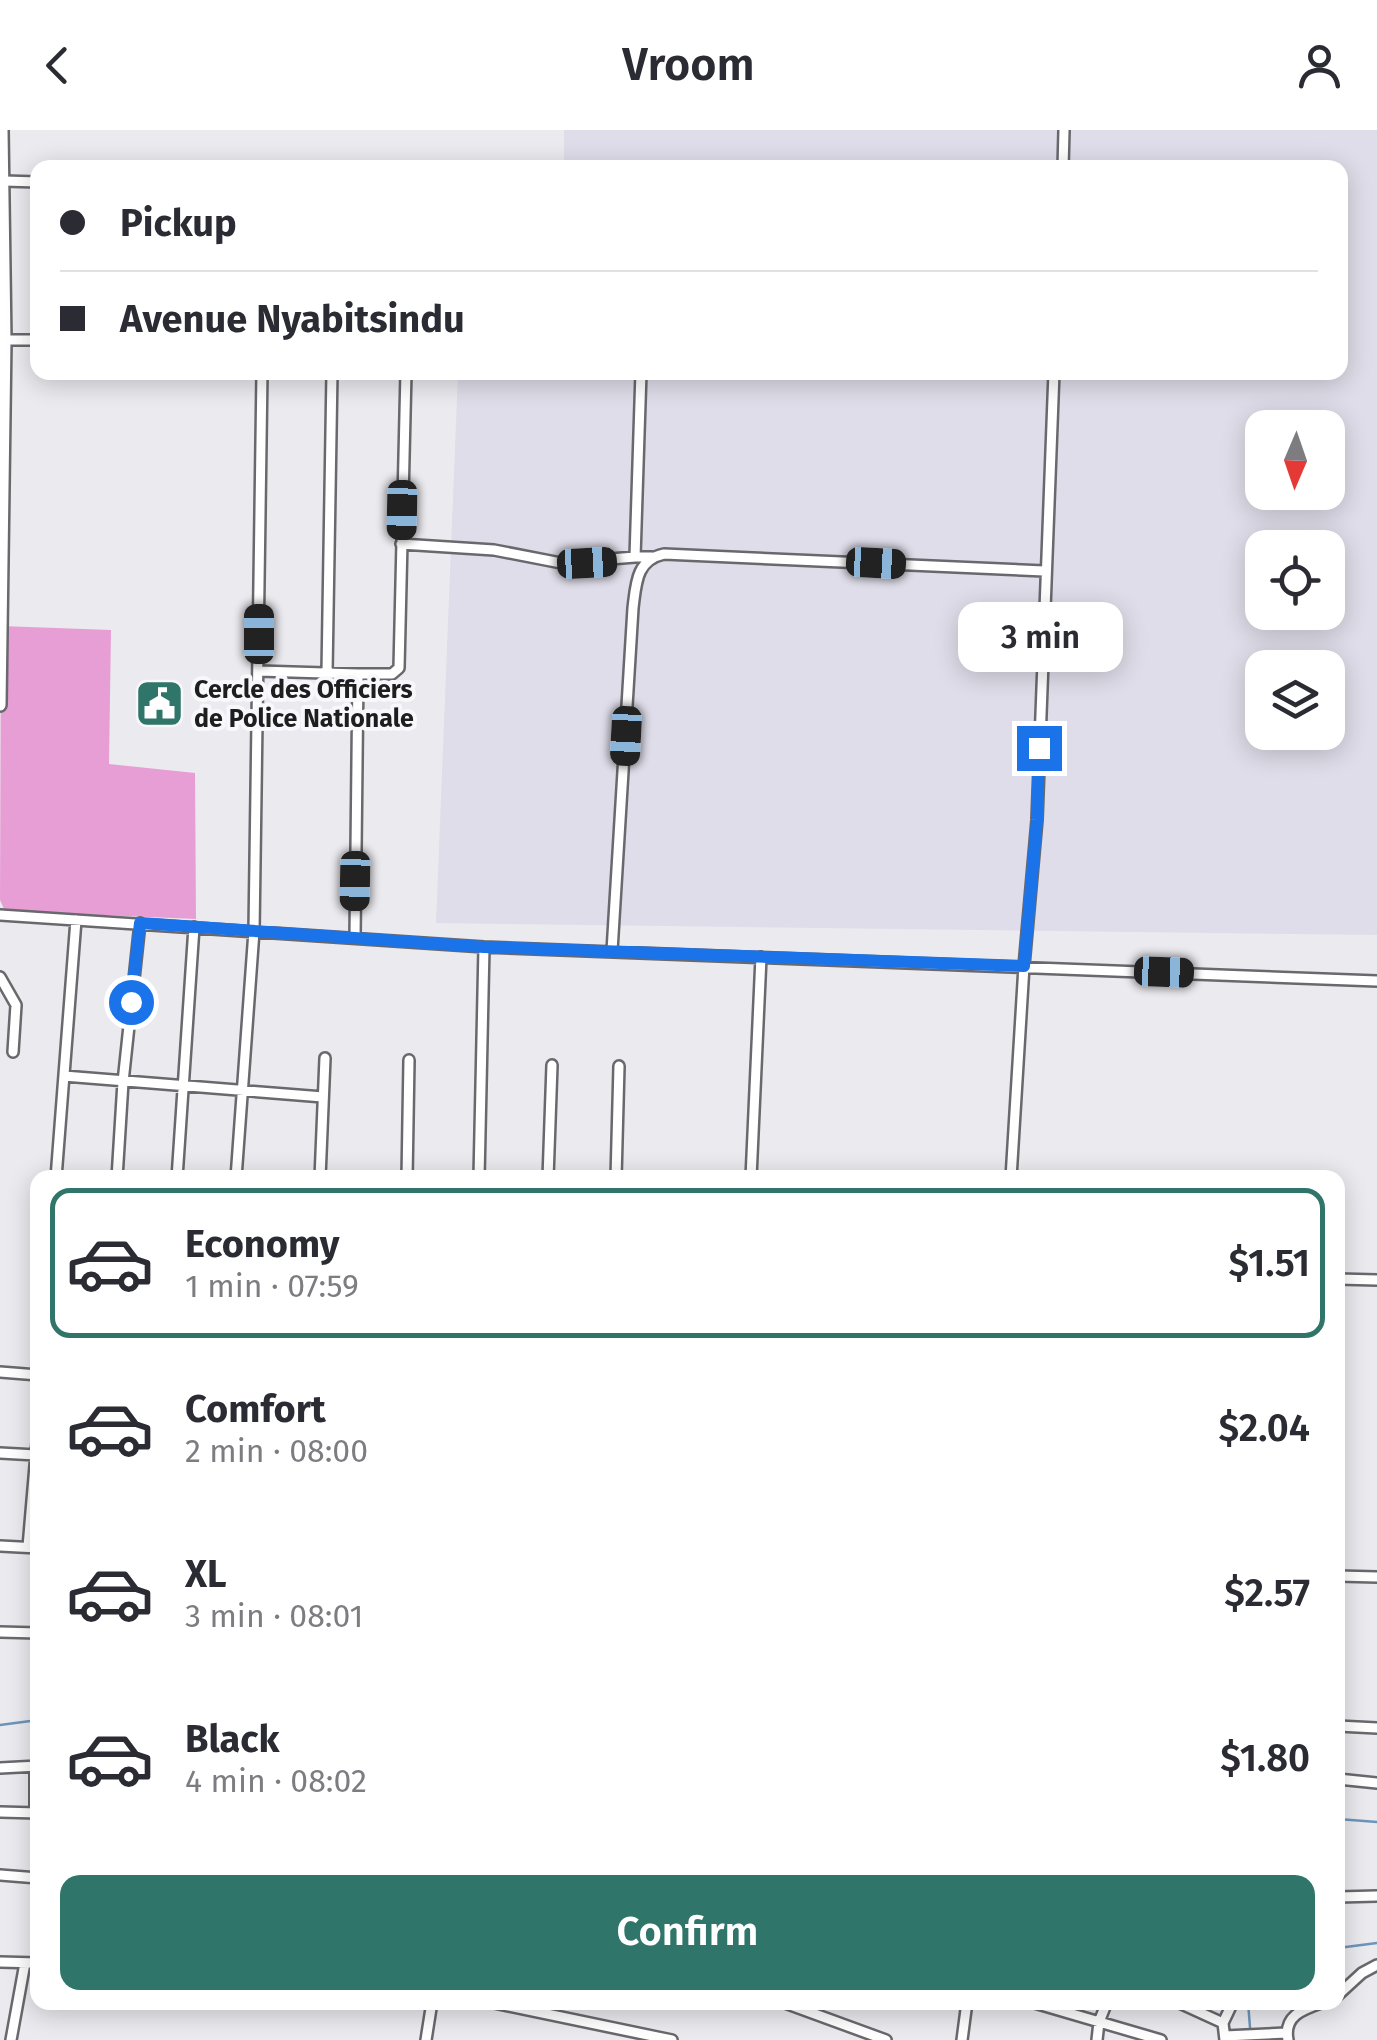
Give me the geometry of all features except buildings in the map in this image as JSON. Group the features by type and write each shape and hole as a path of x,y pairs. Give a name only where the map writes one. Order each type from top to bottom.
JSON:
{"main road":[{"path":"0,705 5,340 2,136"}],"street":[{"path":"1063,160 1064,130"},
{"path":"4,181 30,182"},
{"path":"5,340 30,340"},
{"path":"237,1170 254,931 262,380"},
{"path":"327,673 332,380"},
{"path":"259,671 392,674 399,668 406,380"},
{"path":"635,557 641,380"},
{"path":"1011,1170 1037,820 1054,380"},
{"path":"402,544 494,550 561,563 664,554 1044,570"},
{"path":"612,952 632,608 638,573 652,557"},
{"path":"354,938 358,674"},
{"path":"0,915 484,947 1377,982"},
{"path":"57,1170 76,920"},
{"path":"118,1170 140,923"},
{"path":"177,1170 194,927"},
{"path":"479,1170 484,947"},
{"path":"752,1170 761,957"},
{"path":"0,977 16,1004 12,1052"},
{"path":"320,1170 325,1058"},
{"path":"407,1170 409,1060"},
{"path":"548,1170 552,1065"},
{"path":"616,1170 620,1066"},
{"path":"64,1076 323,1097"},
{"path":"1345,1279 1377,1280"},
{"path":"0,1372 30,1374"},
{"path":"0,1453 30,1456"},
{"path":"0,1546 30,1547"},
{"path":"1345,1576 1377,1577"},
{"path":"0,1632 30,1633"},
{"path":"1345,1726 1377,1728"},
{"path":"0,1768 30,1766"},
{"path":"1345,1779 1377,1783"},
{"path":"0,1812 30,1813"},
{"path":"0,1876 30,1878"},
{"path":"1345,1897 1377,1896"},
{"path":"0,1962 30,1963"},
{"path":"11,2040 25,1963"},
{"path":"1345,1989 1377,1965"},
{"path":"426,2040 431,2010"},
{"path":"528,2010 672,2040"},
{"path":"804,2010 886,2040"},
{"path":"962,2040 965,2010"},
{"path":"1058,2010 1161,2040"},
{"path":"1097,2040 1104,2010"},
{"path":"1195,2010 1223,2023"},
{"path":"1229,2010 1223,2023 1225,2038 1287,2036 1292,2018 1308,2010"}],"shaded area":[{"path":"564,130 1377,130 1377,935 436,923 458,380 1348,380 1348,160 564,160"},
{"path":"1,626 111,630 109,764 195,773 196,919 5,911 0,900"}],"waterway":[{"path":"0,1725 30,1721"},
{"path":"1345,1820 1377,1822"},
{"path":"1345,1947 1377,1943"},
{"path":"1249,2010 1251,2040"}],"place":[{"name":"Cercle des Officiers de Police Nationale","path":"159,703"}],"route":[{"path":"131,1002 140,923 586,952 1024,966 1039,748"}]}
